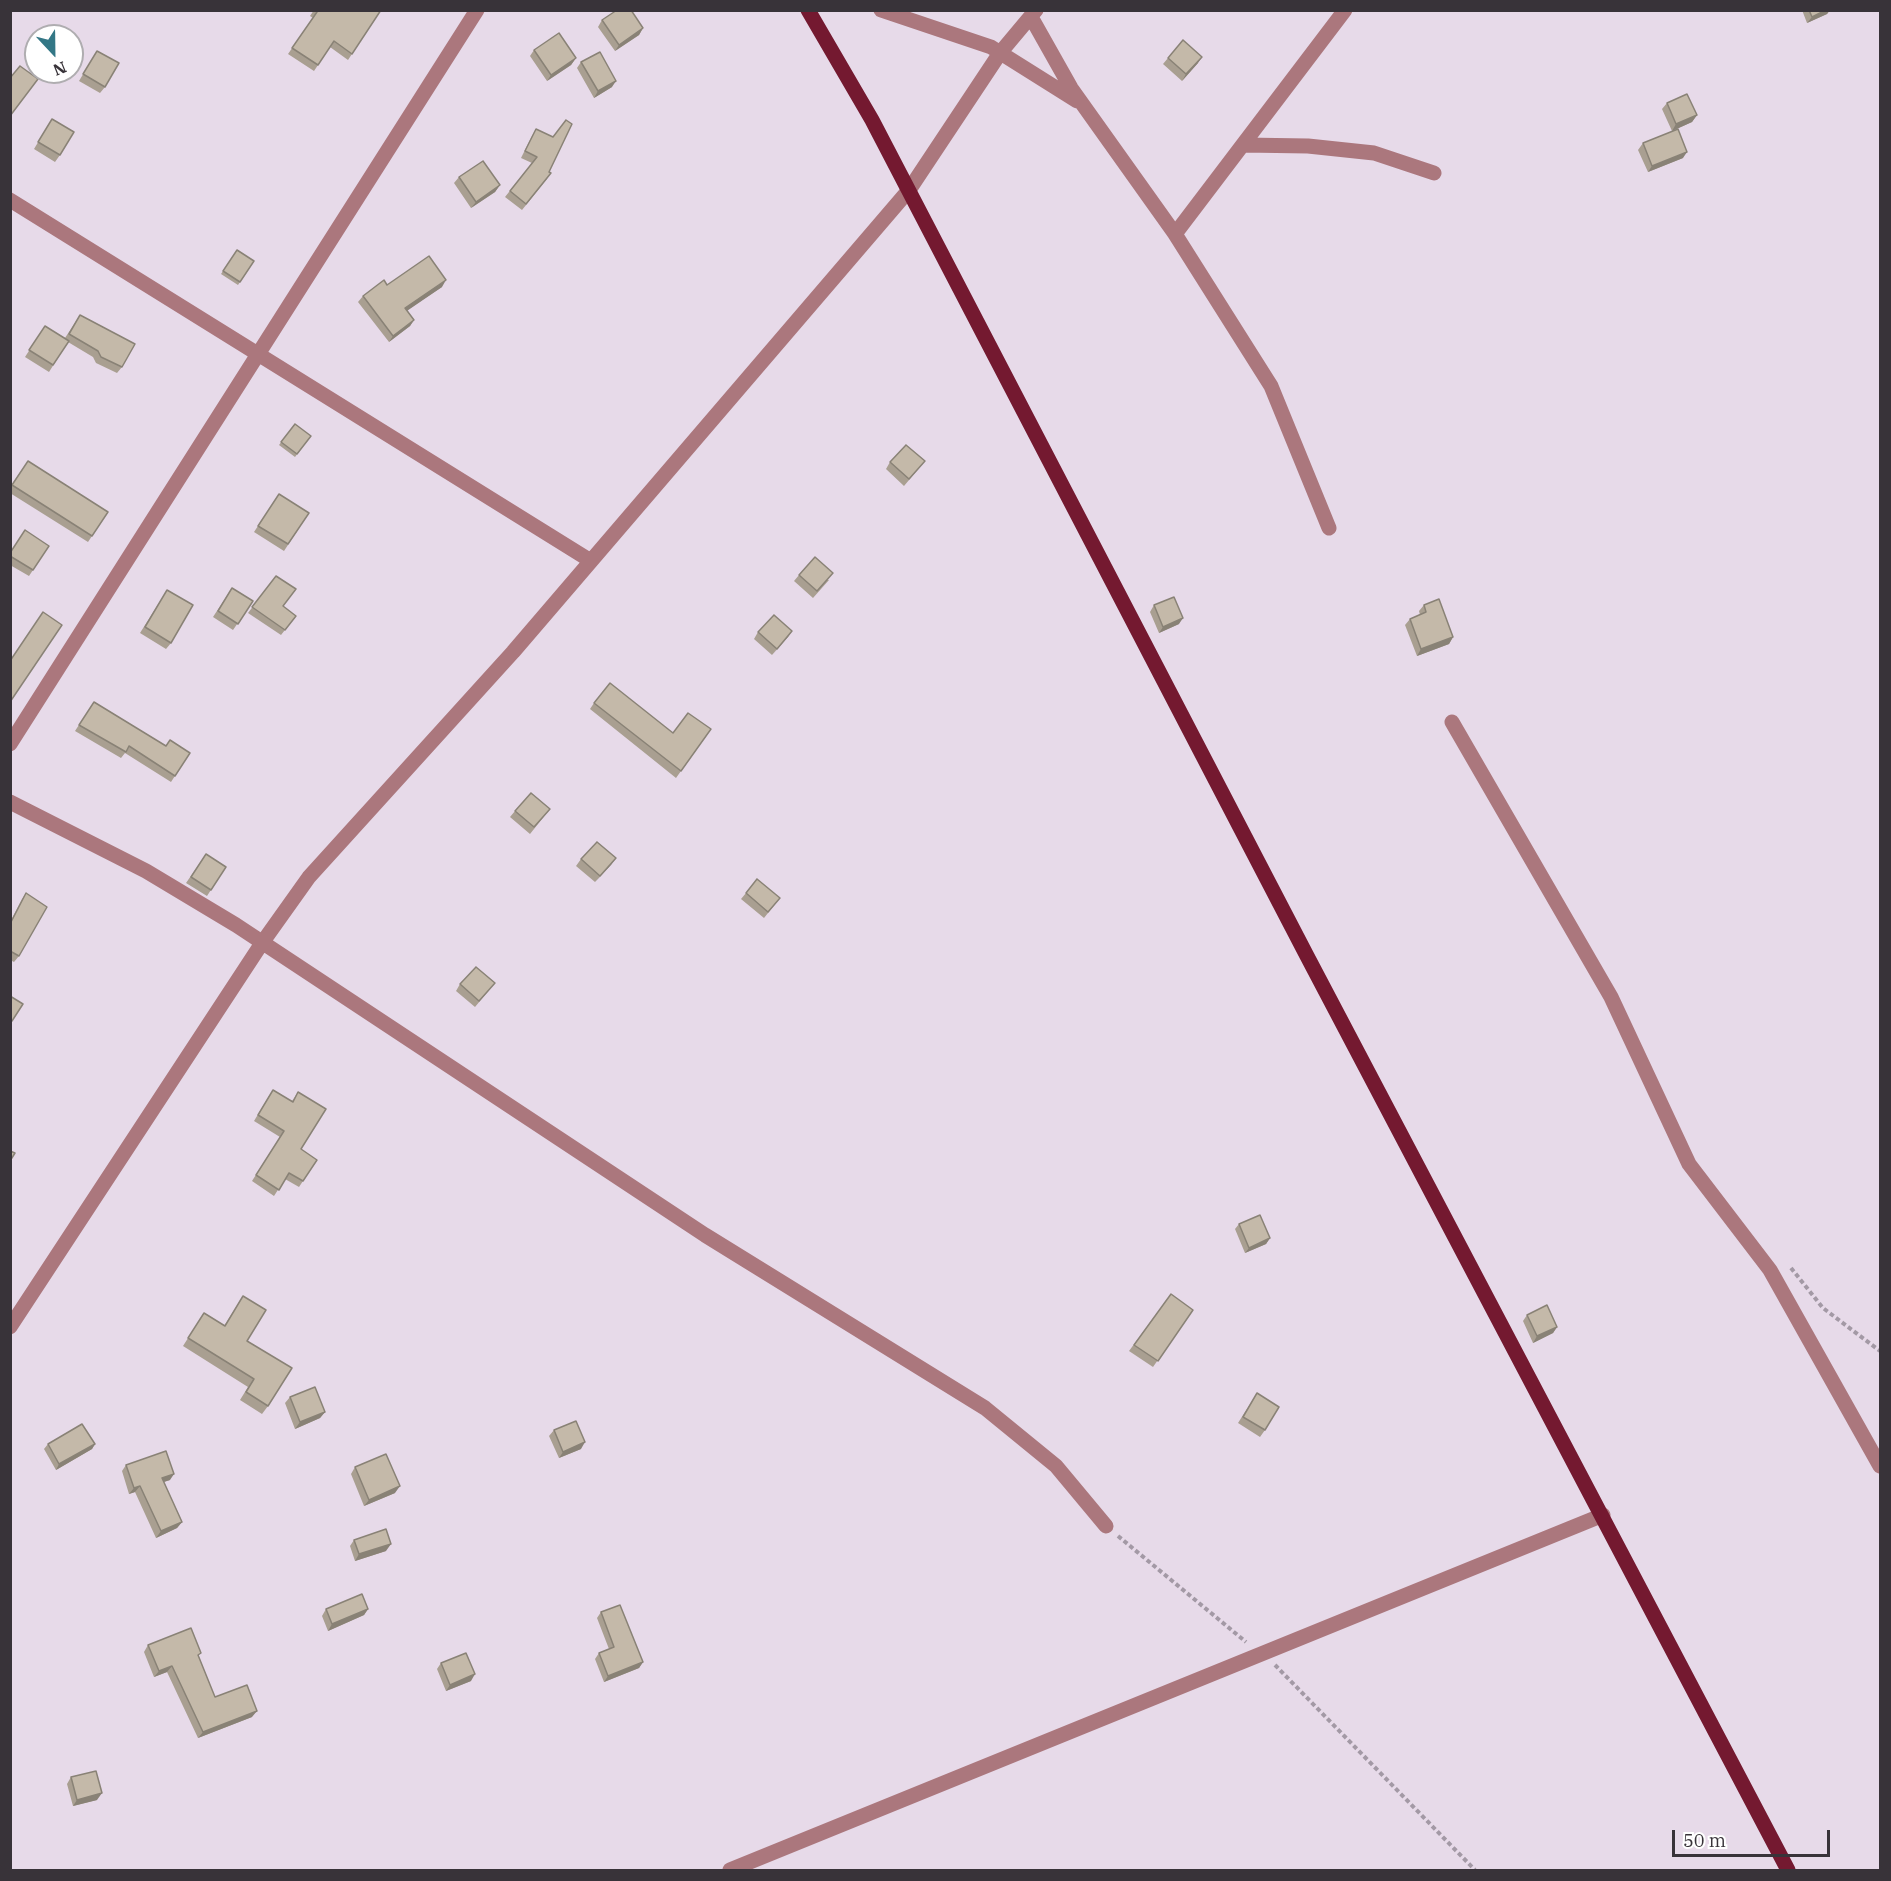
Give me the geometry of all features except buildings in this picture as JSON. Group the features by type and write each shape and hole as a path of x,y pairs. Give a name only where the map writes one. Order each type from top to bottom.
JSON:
{"main road":[{"path":"808,10 872,120 909,190 1307,956 1788,1870"}],"street":[{"path":"10,744 477,10"},
{"path":"882,10 991,46 1082,104"},
{"path":"1175,234 1345,10"},
{"path":"10,1328 262,942 309,877 513,652 909,190 1000,53 1033,14 1082,104 1175,234 1271,386 1329,528"},
{"path":"1244,145 1308,146 1374,153 1434,173"},
{"path":"10,200 591,561"},
{"path":"1452,722 1611,997 1689,1164 1770,1270 1881,1466"},
{"path":"10,802 146,871 262,942 705,1235 986,1408 1056,1466 1106,1526"},
{"path":"730,1870 1603,1515"}],"path":[{"path":"1788,1264 1823,1308 1881,1351"},
{"path":"1106,1526 1185,1594 1286,1674 1475,1870"}]}
